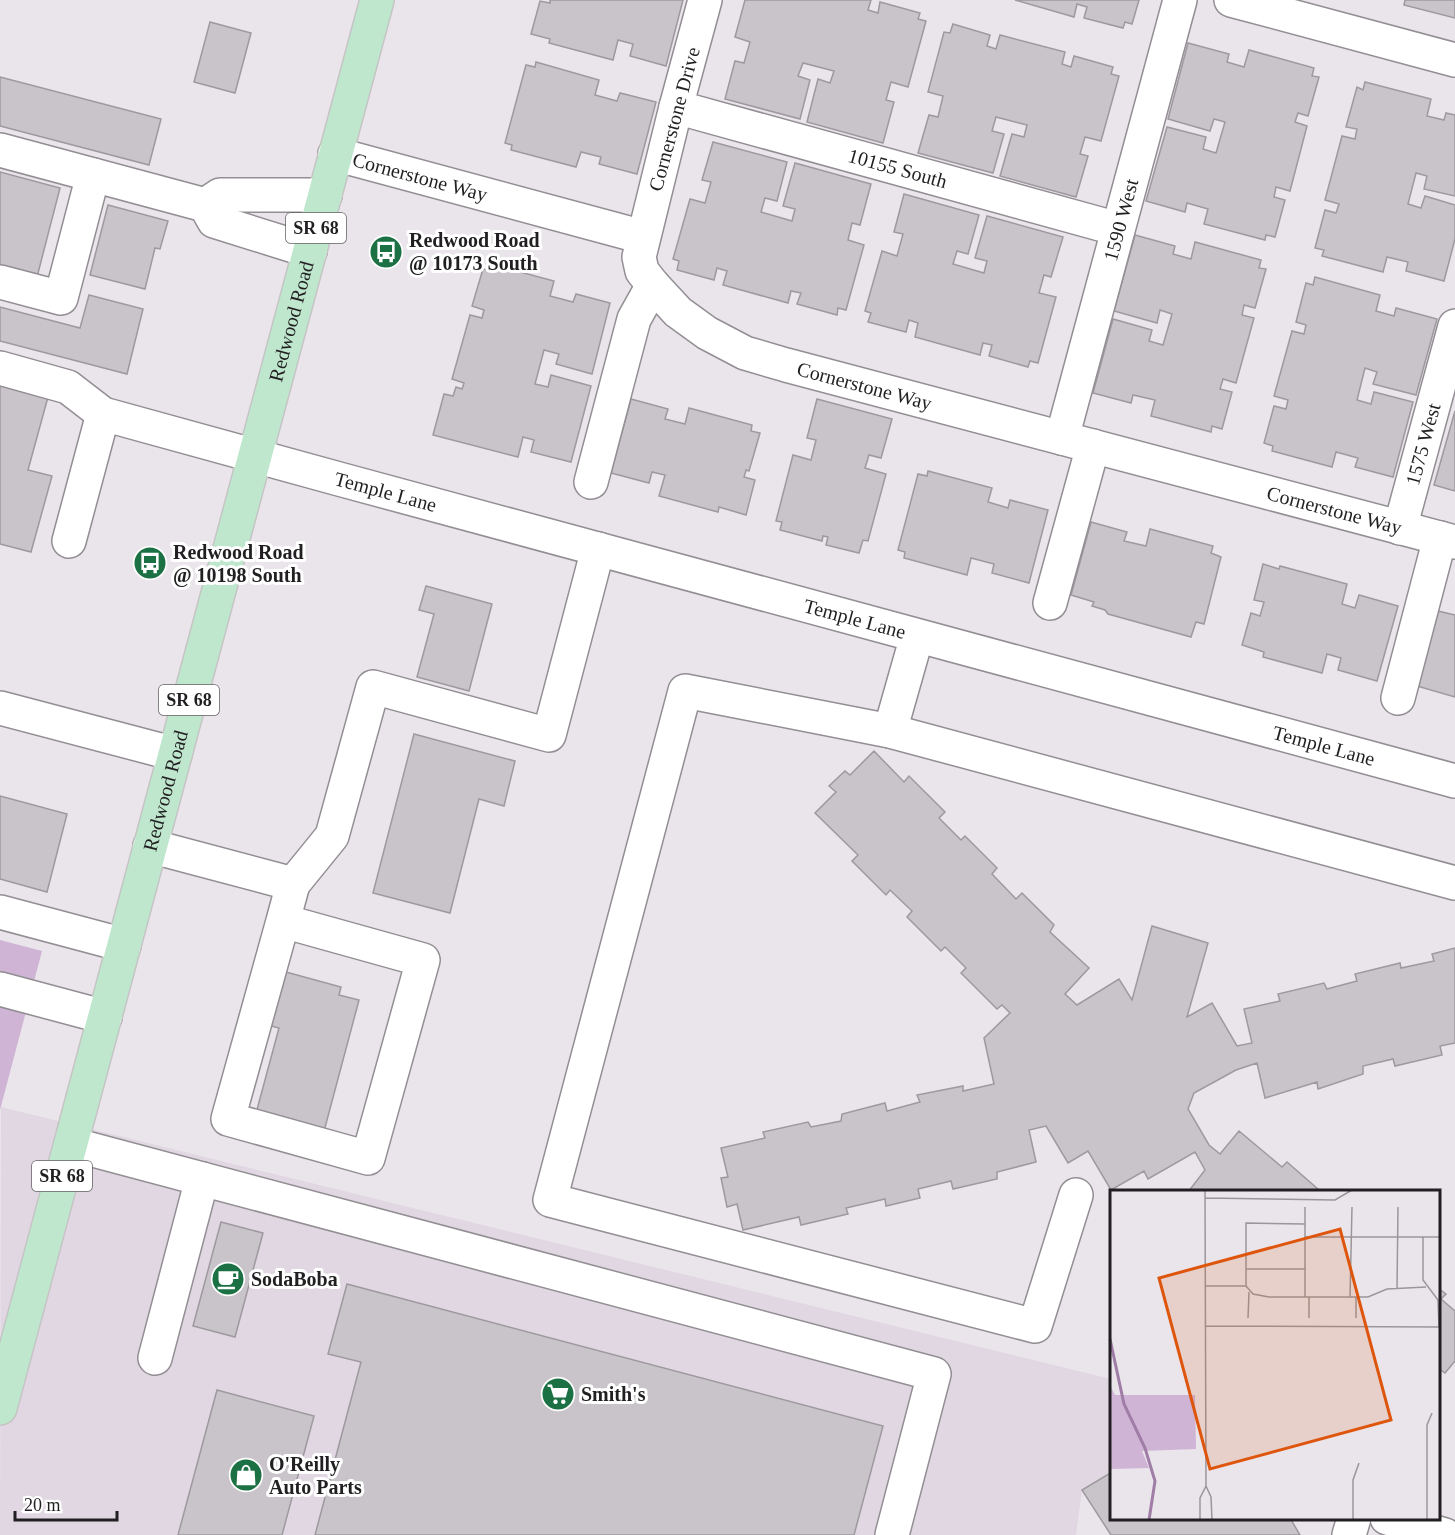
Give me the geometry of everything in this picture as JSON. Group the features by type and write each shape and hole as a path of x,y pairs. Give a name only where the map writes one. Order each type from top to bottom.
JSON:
{"main road":[{"name":"Redwood Road","path":"2,1390 71,1144 377,0"}],"street":[{"name":"Cornerstone Drive","path":"643,237 705,0"},
{"name":"1590 West","path":"1050,603 1077,442 1118,229 1180,0"},
{"path":"1231,0 1455,60"},
{"name":"10155 South","path":"676,107 1118,229"},
{"path":"0,150 205,206 214,221 310,251"},
{"name":"Cornerstone Way","path":"335,154 643,237 639,258 642,271 653,285 678,312 707,333 745,353 1448,540"},
{"path":"0,282 61,298 93,175"},
{"path":"205,206 220,195 325,195"},
{"path":"591,482 634,319 653,285"},
{"name":"1575 West","path":"1401,528 1455,327"},
{"path":"0,369 68,387 103,414 69,541"},
{"name":"Temple Lane","path":"103,414 1455,781"},
{"path":"1398,698 1448,540"},
{"path":"283,921 423,960 368,1158 228,1119 293,884 332,836 372,687 549,735 598,549"},
{"path":"890,731 917,636"},
{"path":"1076,1195 1035,1326 550,1200 685,691 890,731 1455,883"},
{"path":"0,708 175,754"},
{"path":"150,846 293,884"},
{"path":"0,912 124,945"},
{"path":"0,989 105,1017"},
{"path":"71,1144 934,1374 892,1535"},
{"path":"155,1358 202,1179"},
{"path":"1350,1535 1354,1520"},
{"path":"1394,1520 1445,1535"}],"shaded area":[{"path":"0,940 42,951 0,1110"},
{"path":"1,1107 1110,1379 1110,1473 1082,1490 1076,1535 0,1535"}],"building":[{"path":"550,0 683,0 666,66 630,56 633,44 618,40 613,60 549,43 550,39 531,34 540,1 550,3"},
{"path":"745,0 871,0 868,10 878,13 880,2 920,13 918,19 926,21 908,87 891,82 886,100 894,102 883,143 807,122 818,79 830,83 834,71 803,63 798,76 810,80 800,119 725,99 735,61 744,63 750,42 735,37"},
{"path":"1015,0 1139,0 1132,24 1125,22 1123,28 1084,18 1087,7 1077,4 1074,17"},
{"path":"1405,0 1455,0 1455,18 1404,5"},
{"path":"210,22 251,33 235,93 194,82"},
{"path":"953,24 990,35 987,46 996,49 1000,35 1065,52 1062,64 1071,67 1074,56 1113,67 1111,74 1119,76 1101,141 1085,137 1080,154 1088,156 1076,197 1000,176 1012,134 1024,137 1027,125 996,117 992,131 1004,134 993,173 918,153 929,115 938,117 943,96 928,92 944,32 950,33"},
{"path":"1188,43 1229,54 1227,62 1244,67 1249,50 1314,68 1312,76 1319,77 1308,116 1298,113 1295,122 1307,126 1290,191 1276,187 1274,197 1285,200 1275,237 1266,235 1265,240 1204,224 1208,209 1187,203 1185,212 1146,201 1167,127 1206,137 1203,149 1216,153 1225,122 1214,119 1210,131 1168,119"},
{"path":"536,62 599,80 595,95 617,101 620,93 656,102 637,174 599,164 601,157 581,152 576,167 511,150 512,145 505,143 526,65 535,67"},
{"path":"0,77 161,119 149,165 0,126"},
{"path":"1365,82 1431,99 1427,116 1444,120 1446,113 1455,115 1455,196 1424,189 1427,176 1416,173 1408,204 1421,208 1425,196 1455,205 1455,239 1444,281 1406,271 1408,262 1387,257 1383,272 1322,256 1324,250 1315,248 1325,210 1336,213 1339,204 1325,200 1342,136 1355,139 1357,129 1346,127 1357,87 1363,90"},
{"path":"713,142 787,162 777,201 765,198 761,212 792,221 795,209 783,206 795,163 871,184 860,225 852,223 848,240 864,245 846,310 838,308 837,315 797,304 801,293 791,291 788,303 723,285 727,271 717,268 714,280 677,270 679,261 673,259 690,199 705,203 711,182 702,180"},
{"path":"0,172 60,188 37,277 0,267"},
{"path":"904,194 979,215 968,254 957,251 953,264 984,273 987,261 975,258 987,216 1063,237 1051,277 1044,275 1039,293 1056,297 1038,363 1030,361 1028,367 989,356 992,345 983,343 980,355 915,337 918,323 909,320 906,332 868,322 871,313 865,311 882,251 897,256 903,234 894,232"},
{"path":"108,205 168,221 160,249 155,248 145,289 90,275"},
{"path":"1135,235 1175,246 1173,254 1191,259 1195,242 1261,260 1259,268 1266,269 1255,308 1244,305 1242,315 1254,318 1236,383 1223,379 1220,389 1232,392 1222,429 1212,426 1211,432 1151,416 1155,400 1133,395 1131,403 1093,393 1113,319 1152,330 1149,341 1163,345 1172,314 1160,310 1157,323 1114,311"},
{"path":"494,265 554,281 550,296 573,302 576,294 610,303 592,374 556,364 559,354 544,350 535,384 548,387 551,375 591,386 571,462 531,452 534,440 523,437 518,457 433,435 444,394 453,396 456,387 462,389 464,383 452,379 470,315 482,318 484,310 472,306 483,269 492,271"},
{"path":"1315,277 1380,295 1376,311 1394,316 1396,308 1437,319 1416,395 1373,384 1377,372 1365,368 1357,400 1371,404 1374,392 1413,402 1393,477 1355,467 1358,458 1336,452 1332,467 1272,451 1273,446 1264,443 1274,406 1286,409 1288,400 1274,396 1292,331 1304,334 1306,325 1296,322 1306,283 1313,285"},
{"path":"89,295 143,309 127,374 0,341 0,307 80,328"},
{"path":"0,384 48,397 28,470 52,476 31,552 0,544"},
{"path":"631,399 668,409 665,419 685,424 689,408 752,425 751,431 760,433 749,471 746,470 744,477 755,480 746,515 719,507 718,512 659,496 665,475 652,472 649,483 611,473"},
{"path":"817,399 892,419 881,458 869,455 865,468 886,474 868,541 863,540 859,553 826,545 828,537 823,536 822,541 780,530 782,522 776,521 793,455 811,460 816,440 807,438"},
{"path":"1455,411 1455,491 1434,485"},
{"path":"928,471 992,488 988,502 1008,508 1010,500 1048,510 1029,583 992,573 994,564 971,558 967,575 904,558 905,552 898,550 918,474 927,476"},
{"path":"1091,522 1127,532 1124,541 1146,546 1150,529 1213,546 1211,553 1221,557 1204,624 1196,622 1191,637 1108,614 1105,610 1092,606 1094,602 1071,595"},
{"path":"1263,564 1279,569 1280,566 1347,584 1342,604 1355,608 1359,595 1398,606 1377,681 1338,670 1341,658 1327,654 1322,673 1263,657 1264,652 1242,645 1251,613 1260,616 1264,602 1254,600"},
{"path":"426,586 492,604 469,691 417,677 434,614 419,610"},
{"path":"1438,611 1455,615 1455,697 1417,686"},
{"path":"414,734 515,761 504,806 479,799 450,913 373,893"},
{"path":"874,751 904,782 909,776 945,812 939,818 961,840 965,836 997,868 992,874 1016,899 1022,893 1054,925 1050,932 1089,968 1065,994 1077,1005 1119,979 1132,1000 1152,926 1208,943 1187,1017 1212,1003 1237,1046 1252,1043 1244,1009 1280,1001 1278,994 1324,983 1327,989 1357,981 1355,974 1400,963 1401,968 1434,961 1432,954 1455,948 1455,1043 1440,1046 1442,1055 1395,1066 1393,1059 1363,1066 1363,1074 1318,1089 1317,1082 1265,1098 1257,1063 1236,1070 1194,1093 1188,1109 1209,1145 1220,1154 1239,1131 1282,1167 1287,1162 1319,1190 1190,1190 1205,1170 1195,1152 1148,1179 1144,1171 1111,1190 1088,1151 1068,1163 1046,1126 1029,1130 1036,1162 997,1172 997,1179 953,1189 951,1181 918,1189 920,1198 886,1206 885,1199 846,1208 848,1214 801,1225 799,1217 743,1230 737,1204 727,1207 721,1178 728,1177 721,1148 765,1138 763,1132 808,1122 811,1127 841,1121 842,1114 885,1103 887,1111 920,1102 917,1095 963,1086 963,1091 994,1084 984,1038 1010,1013 1002,1005 997,1009 961,973 966,968 945,947 941,951 907,917 912,911 890,890 886,895 852,861 858,855 815,813 836,792 829,786 845,771 850,775"},
{"path":"0,796 67,814 47,892 0,879"},
{"path":"286,972 341,987 339,995 359,1000 323,1135 255,1117 279,1028 271,1026"},
{"name":"SodaBoba","path":"221,1222 263,1233 235,1337 193,1326"},
{"name":"Smith's","path":"347,1284 883,1426 854,1535 315,1535 361,1362 328,1354"},
{"path":"1440,1290 1446,1294 1441,1299 1455,1311 1455,1361 1445,1373 1440,1369"},
{"name":"O'Reilly Auto Parts","path":"217,1390 314,1416 282,1535 178,1535"},
{"path":"1110,1473 1110,1520 1291,1520 1300,1535 1111,1535 1082,1490"}],"place":[{"name":"Redwood Road @ 10173 South","path":"386,252"},
{"name":"Redwood Road @ 10198 South","path":"150,563"},
{"name":"SodaBoba","path":"228,1279"},
{"name":"Smith's","path":"558,1394"},
{"name":"O'Reilly Auto Parts","path":"246,1475"}]}
